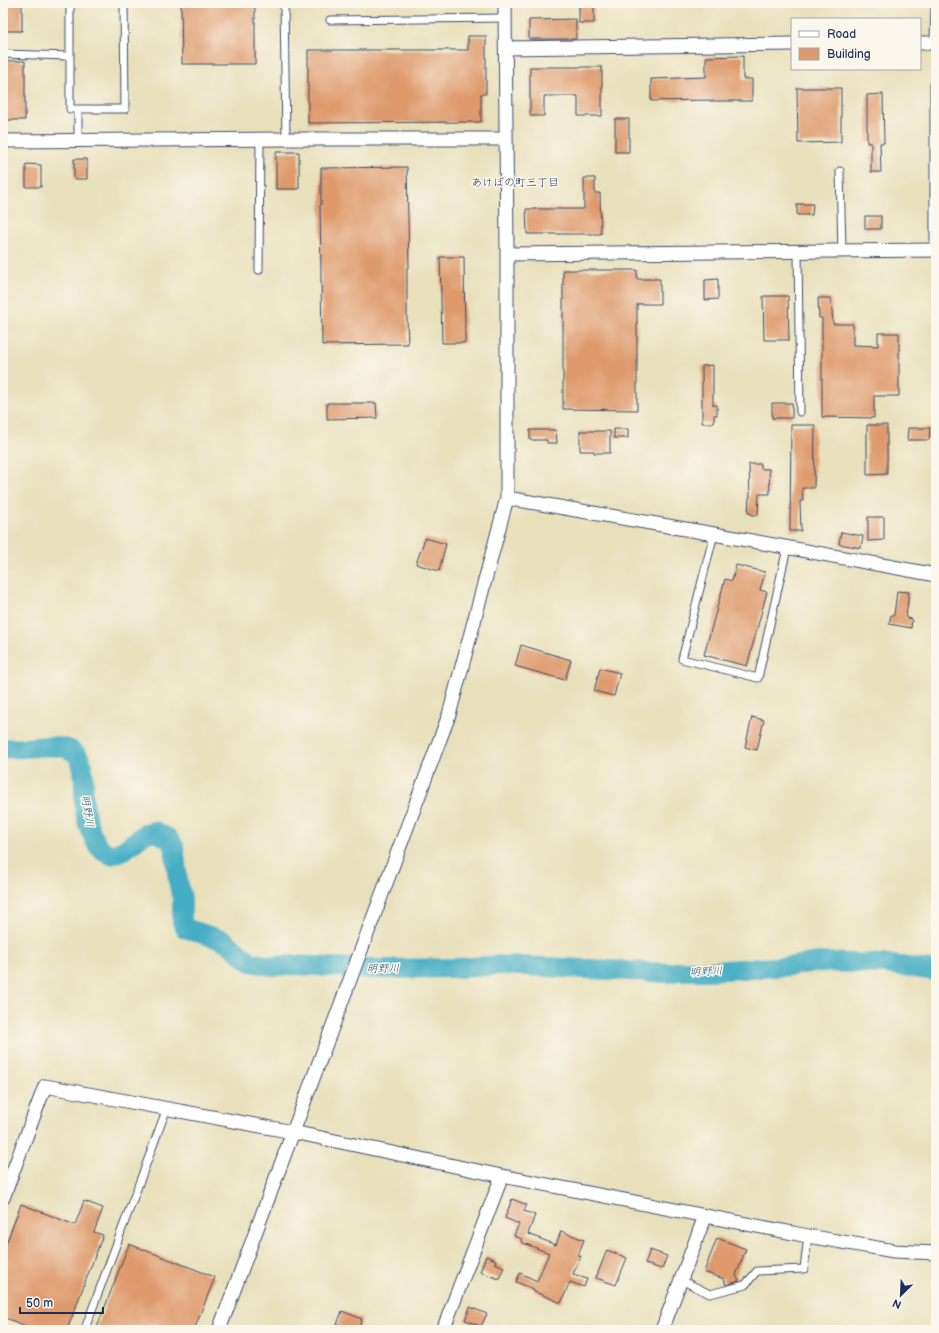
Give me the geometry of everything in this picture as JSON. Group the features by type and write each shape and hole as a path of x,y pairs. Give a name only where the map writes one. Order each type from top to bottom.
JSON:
{"street":[{"path":"219,1330 449,715 507,498 508,254 505,3"},
{"path":"921,43 935,42"},
{"path":"506,48 791,44"},
{"path":"3,141 506,139"},
{"path":"508,254 935,250"},
{"path":"507,498 936,575"},
{"path":"3,1198 45,1086 293,1132 502,1176 808,1236 894,1251 936,1253"},
{"path":"443,1330 502,1176"},
{"path":"662,1330 705,1216"}],"lane":[{"path":"70,3 70,109 125,109 124,3"},
{"path":"284,3 286,139"},
{"path":"935,3 935,42"},
{"path":"330,20 505,18"},
{"path":"3,54 70,56"},
{"path":"934,85 935,250"},
{"path":"78,109 78,140"},
{"path":"260,139 260,270"},
{"path":"840,171 842,251"},
{"path":"798,251 800,412"},
{"path":"714,534 682,659 758,678 787,548"},
{"path":"86,1326 167,1108"},
{"path":"681,1280 710,1294 745,1285 757,1271 804,1269 808,1236"}],"building":[{"path":"3,3 22,3 22,31 3,31"},
{"path":"181,3 255,3 255,64 182,64"},
{"path":"579,3 594,3 594,23 579,23"},
{"path":"576,19 576,39 529,39 529,20"},
{"path":"468,36 486,36 486,94 481,94 481,122 308,123 308,50 468,50"},
{"path":"743,56 743,79 752,79 752,101 651,101 651,79 706,77 706,57"},
{"path":"3,61 25,61 25,120 3,120"},
{"path":"530,67 602,67 602,116 578,116 578,96 544,96 544,116 530,116"},
{"path":"797,88 841,88 841,142 798,143"},
{"path":"883,94 884,143 880,143 881,172 871,172 871,143 867,143 867,95"},
{"path":"615,119 629,119 629,152 615,152"},
{"path":"276,152 299,152 299,189 276,189"},
{"path":"74,159 87,159 87,179 74,179"},
{"path":"26,164 41,165 41,187 26,187"},
{"path":"407,167 409,267 407,267 408,344 322,345 320,205 321,168"},
{"path":"584,178 595,178 595,193 600,193 601,234 527,234 526,209 584,209"},
{"path":"797,204 813,204 812,215 797,215"},
{"path":"865,216 881,216 881,229 865,229"},
{"path":"440,257 464,257 465,343 442,343"},
{"path":"563,270 637,270 637,279 660,279 660,304 637,304 637,410 563,409"},
{"path":"718,279 718,299 705,300 705,280"},
{"path":"763,296 788,296 789,340 764,340"},
{"path":"818,298 831,298 833,324 853,324 853,345 878,346 878,333 899,333 899,396 874,396 874,418 822,417 822,318 819,318"},
{"path":"713,365 713,405 717,405 717,415 714,415 714,423 702,423 702,366"},
{"path":"327,403 376,403 377,418 327,419"},
{"path":"772,403 792,403 792,418 772,418"},
{"path":"791,425 815,425 814,488 802,488 803,501 800,501 801,531 790,531"},
{"path":"867,425 887,425 887,474 867,475"},
{"path":"908,428 930,428 929,440 907,440"},
{"path":"614,429 628,429 628,438 614,438"},
{"path":"530,430 556,430 557,443 547,443 547,440 530,440"},
{"path":"580,431 610,431 610,453 580,451"},
{"path":"749,464 761,464 761,469 769,469 770,494 759,494 758,515 751,515 751,513 748,513 750,497"},
{"path":"868,517 884,517 884,540 868,541"},
{"path":"841,532 863,536 861,548 839,544"},
{"path":"425,538 446,544 439,571 416,564"},
{"path":"736,565 765,572 760,590 767,592 747,666 704,655 725,579 732,581"},
{"path":"897,591 909,592 906,618 912,619 911,628 889,624 891,615 894,615"},
{"path":"521,645 571,660 565,680 515,666"},
{"path":"600,668 620,673 614,696 594,691"},
{"path":"752,717 764,720 757,750 745,747"},
{"path":"512,1199 527,1205 524,1211 535,1215 528,1234 556,1245 561,1231 584,1240 578,1255 581,1256 573,1274 587,1279 584,1287 570,1282 561,1303 533,1291 534,1289 516,1282 520,1273 537,1281 549,1253 521,1242 522,1239 514,1236 519,1224 505,1218"},
{"path":"84,1201 103,1208 94,1232 103,1235 67,1330 36,1330 3,1317 3,1252 21,1204 75,1225"},
{"path":"717,1238 746,1249 736,1275 739,1281 726,1285 724,1279 704,1272"},
{"path":"129,1244 215,1277 194,1330 96,1330"},
{"path":"607,1250 627,1258 616,1285 596,1278"},
{"path":"650,1250 667,1256 662,1269 645,1264"},
{"path":"486,1256 496,1260 495,1263 504,1267 499,1279 480,1272"},
{"path":"470,1307 487,1314 481,1326 465,1320"},
{"path":"342,1311 362,1319 358,1330 335,1330"}],"waterway":[{"name":"明野川","path":"3,748 18,749 49,746 64,748 72,751 78,756 83,770 85,812 88,825 97,845 111,855 124,850 146,833 154,831 168,838 174,846 178,881 182,898 182,922 185,928 225,941 251,962 271,966 295,965 373,969 458,968 501,965 671,973 678,971 708,971 792,966 817,962 886,964 936,971"}],"district":[{"name":"あけぼの町三丁目","path":"515,182"}]}
